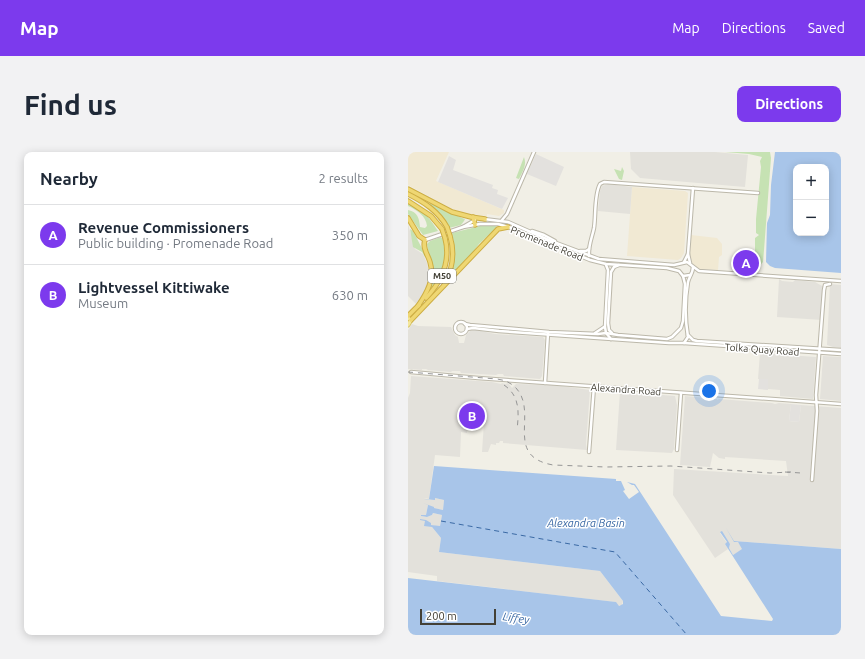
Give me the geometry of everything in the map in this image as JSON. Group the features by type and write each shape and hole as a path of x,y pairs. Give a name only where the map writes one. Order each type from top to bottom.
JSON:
{"highway":[{"path":"408,189 452,212 474,219 485,218"},
{"name":"M50","path":"408,194 431,208 441,218 447,227 450,236 452,265 450,274 439,292"},
{"name":"M50","path":"408,201 431,216 442,229 445,238 447,256 443,274 434,288 418,306"},
{"path":"408,218 419,236 425,240 424,247 430,263 432,276 428,290 409,318"},
{"path":"474,219 475,225"},
{"path":"409,318 439,292 498,229 508,227"}],"main road":[{"path":"408,325 409,318"}],"street":[{"path":"502,220 507,214 534,152"},
{"path":"589,256 588,249 594,229 597,191 602,183 610,182 758,193"},
{"path":"693,188 688,254 690,263 699,271 841,281"},
{"path":"507,214 508,222"},
{"name":"Promenade Road","path":"485,218 508,222 589,256 612,260 674,265 682,263"},
{"name":"Promenade Road","path":"463,227 474,219"},
{"name":"Promenade Road","path":"425,240 463,227 490,223 508,227 580,256 606,264 621,264"},
{"path":"577,251 586,251 588,249"},
{"path":"679,271 688,254"},
{"path":"682,263 690,263"},
{"path":"606,264 608,270 604,327 606,333 611,339"},
{"path":"612,334 609,330 608,323 611,272 614,267 621,264 667,268 679,271 683,276 685,284 682,324 679,331 675,335 667,339 618,335 612,334 606,333 548,333 499,331 473,328 467,329 464,334 460,334 456,333 454,329 458,323 462,322 470,326 548,333 586,337 684,343 687,339 688,288 693,267"},
{"path":"683,276 690,275"},
{"path":"812,480 824,290 825,285 830,284"},
{"path":"465,324 467,329"},
{"path":"593,334 604,327"},
{"path":"679,331 682,330 687,334"},
{"path":"545,383 548,333"},
{"name":"Tolka Quay Road","path":"687,334 697,341 787,348 841,350"},
{"path":"675,335 675,338 679,342"},
{"name":"Tolka Quay Road","path":"684,343 841,354"},
{"name":"Alexandra Road","path":"411,372 841,404"},
{"path":"589,452 594,386"},
{"path":"677,450 681,393"}],"shaded area":[{"path":"408,152 449,152 436,181 504,210 504,213 499,216 487,214 487,216 466,214 456,211 408,185"},
{"path":"630,152 715,152 748,155 745,187 640,178 631,169"},
{"path":"536,154 564,167 556,186 527,174"},
{"path":"449,156 456,160 453,170 493,185 492,188 498,190 497,194 508,198 502,209 438,182"},
{"path":"608,184 632,187 630,214 598,211 600,191 602,186"},
{"path":"632,187 685,191 688,193 684,253 678,260 627,256"},
{"path":"408,224 415,249 423,254 429,272 427,286 416,304 408,296"},
{"path":"691,235 717,238 722,244 722,255 719,257 718,270 700,269 693,264 689,258"},
{"path":"779,279 782,281 793,282 795,280 815,282 824,287 822,320 777,317"},
{"path":"830,284 841,285 841,348 827,345"},
{"path":"412,324 418,326 451,327 455,335 458,337 459,343 464,343 466,335 472,329 495,334 543,337 545,340 542,376 540,379 504,376 503,374 496,375 461,373 460,371 451,372 426,369 408,369 408,330"},
{"path":"760,353 816,357 813,399 780,396 780,390 768,389 768,379 758,379"},
{"path":"823,356 841,357 841,401 820,399"},
{"path":"411,376 501,384 508,383 512,388 516,384 554,385 590,390 586,444 587,450 503,443 503,441 500,441 499,443 496,443 496,445 491,444 488,452 482,452 484,422 468,420 467,433 461,432 460,457 435,455 429,499 424,498 429,500 435,498 444,500 443,510 433,508 428,505 426,515 421,516 427,517 433,513 442,515 440,527 431,525 425,521 441,538 439,552 600,571 623,601 622,605 618,606 615,602 437,581 437,576 408,572 408,398 410,393"},
{"path":"759,379 768,379 768,390 758,389"},
{"path":"620,392 635,393 637,395 638,393 675,396 677,405 674,449 672,453 616,450"},
{"path":"685,396 717,400 791,404 789,421 799,422 801,405 841,408 841,549 734,541 738,542 743,549 733,555 729,548 730,544 721,532 720,533 727,543 725,544 728,549 715,558 673,495 674,469 788,476 786,461 725,457 725,459 719,458 713,453 710,467 680,465"},
{"path":"791,404 801,405 799,422 789,421"}],"green space":[{"path":"725,152 770,152 771,158 763,262 756,270 755,238 759,235 756,233 756,219 761,167 760,161 762,157 749,154"},
{"path":"524,157 525,165 519,179 516,178"},
{"path":"622,167 624,171 622,180 619,179 614,169 621,171"},
{"path":"408,203 426,214 438,231 423,235 408,214 408,210 416,214 420,227 425,228 427,226 425,219 418,211 408,206"},
{"path":"429,203 432,203 465,219 461,225 449,228 441,216"},
{"path":"494,225 497,227 479,244 450,276 454,249 452,233 480,226"},
{"path":"410,229 413,231 427,258 422,252 413,247"},
{"path":"441,237 443,239 445,254 444,261 440,274 429,292 432,284 433,272 427,244 430,241"},
{"path":"739,265 753,266 752,271 739,269"}],"water":[{"path":"775,152 841,152 841,273 775,268 770,266 766,262 767,223 770,215 771,185"},
{"path":"434,466 616,479 616,481 621,481 625,490 623,491 629,499 639,492 634,485 627,482 635,484 721,616 772,621 773,619 725,544 727,542 720,532 722,531 730,544 729,548 733,555 742,549 738,542 734,542 726,528 734,541 841,549 841,635 408,635 408,578 616,602 619,606 623,604 623,601 600,571 439,552 441,538 432,527 424,526 425,521 420,520 426,520 431,523 431,525 440,526 442,515 433,513 427,517 421,516 426,515 428,505 423,503 443,510 444,500 435,498 435,500 424,499 429,499"}],"ferry route":[{"path":"441,521 615,552 687,635"}],"railway":[{"path":"408,372 497,379 510,383 516,388 522,398 524,409 525,443 529,453 538,460 553,465 606,467 671,466 770,473 791,472"},
{"path":"504,385 516,399 518,411 517,430"},
{"path":"785,472 801,473"}],"place":[{"name":"Revenue Commissioners","path":"746,263"},
{"name":"Lightvessel Kittiwake","path":"472,416"}],"water label":[{"name":"Alexandra Basin","path":"586,523"},
{"name":"Liffey","path":"516,618"}]}
